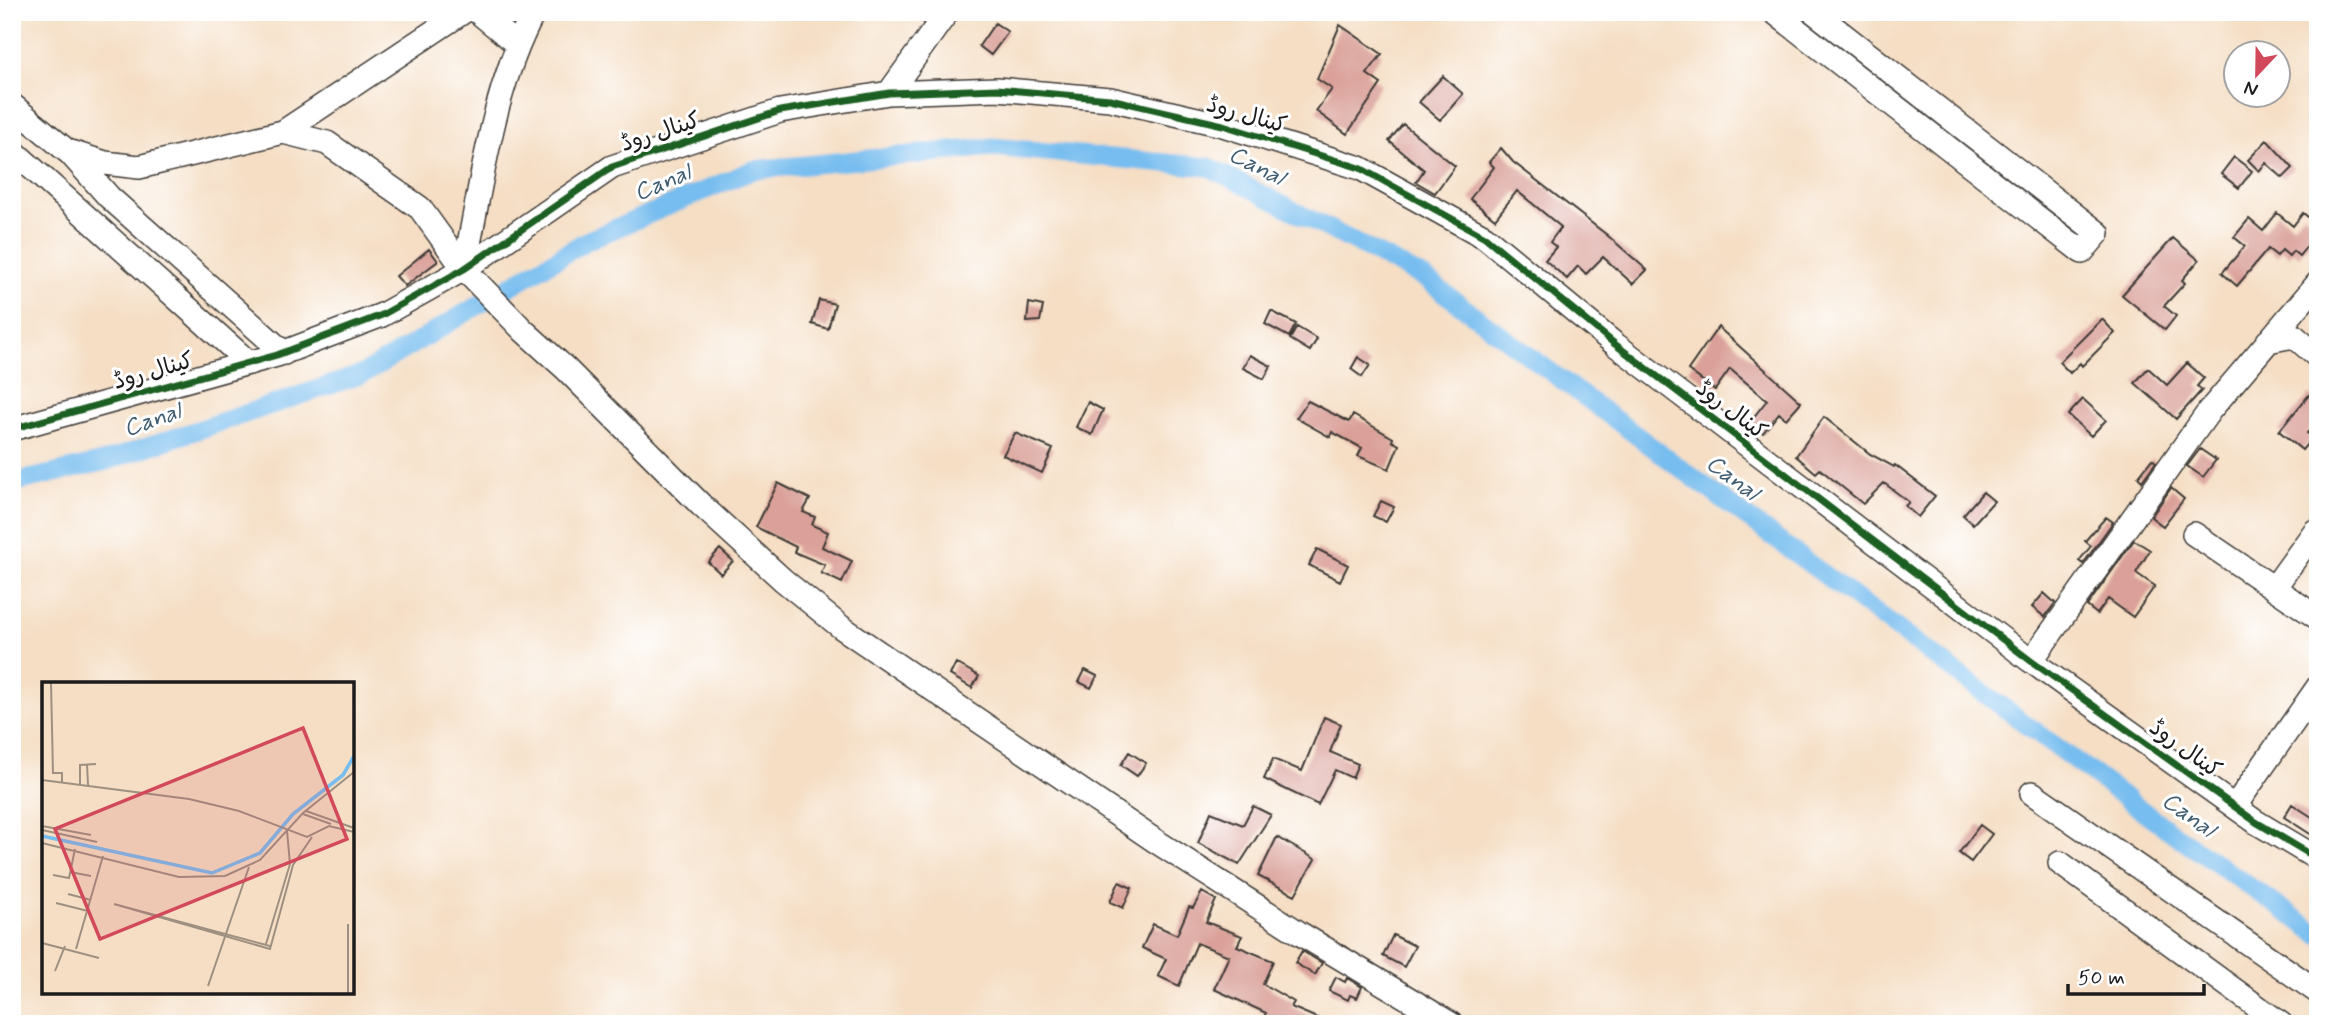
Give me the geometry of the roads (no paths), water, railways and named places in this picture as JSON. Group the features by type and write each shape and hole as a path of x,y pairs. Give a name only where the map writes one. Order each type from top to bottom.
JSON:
{"street":[{"path":"67,151 105,163 139,167 283,132 463,12"},
{"path":"478,12 517,44"},
{"path":"471,276 503,83 517,44 534,12"},
{"path":"1774,12 2082,252 2098,233 1814,12"},
{"path":"889,93 947,13"},
{"path":"1824,51 1840,33"},
{"path":"1853,74 1869,55"},
{"name":"کینال روڈ","path":"12,429 284,353 382,315 471,276 612,167 780,111 889,93 997,89 1110,99 1223,125 1360,168 1485,237 1616,345 2032,661 2235,806 2318,859"},
{"path":"12,105 67,151 109,197 284,353"},
{"path":"283,132 327,143 420,208 471,276 524,331 566,369 701,505 783,580 841,627 1154,840 1299,933 1451,1024"},
{"path":"12,150 249,363"},
{"path":"2032,661 2210,411 2318,283"},
{"path":"2268,341 2294,336 2318,356"},
{"path":"2274,588 2315,531"},
{"path":"2194,534 2318,618"},
{"path":"2235,806 2318,687"},
{"path":"2032,793 2318,992"},
{"path":"2060,863 2281,1024"}],"waterway":[{"name":"Canal","path":"12,483 103,462 363,374 586,241 753,170 993,147 1209,167 1424,278 2174,834 2318,934"}]}
